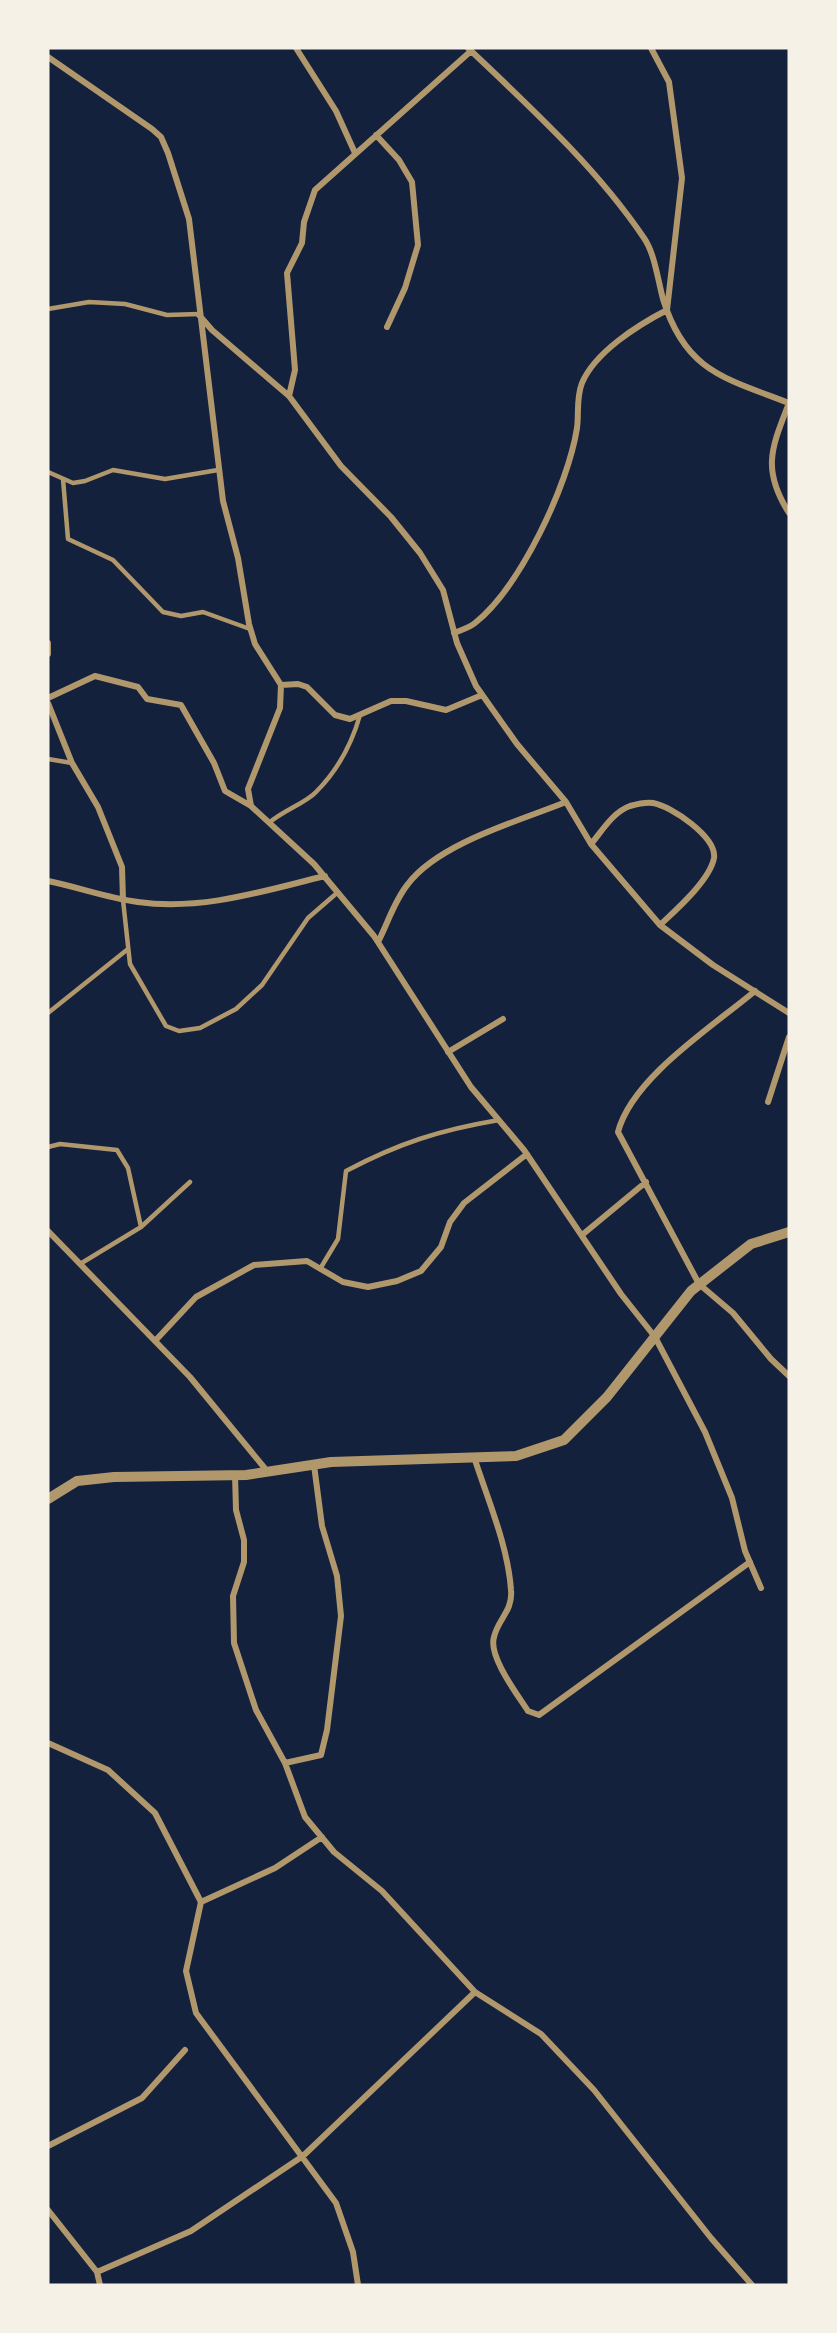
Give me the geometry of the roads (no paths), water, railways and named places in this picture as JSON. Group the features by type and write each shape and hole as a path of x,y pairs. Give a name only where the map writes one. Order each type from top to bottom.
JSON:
{"street":[{"path":"296,48 308,62 336,111 355,153"},
{"path":"651,48 669,82 682,178 667,310"},
{"path":"289,396 295,370 287,273 302,243 304,222 315,190 470,50 604,185 646,241 667,310 684,348 701,364 728,380 789,403 771,448 772,475 789,513"},
{"path":"48,57 161,137 189,219 218,470 250,629 255,644 280,686 280,708 248,789 250,806"},
{"path":"376,135 399,160 412,182 418,246 405,288 387,327"},
{"path":"454,633 473,625 495,603 538,539 558,493 577,429 582,383 601,357 636,326 667,310"},
{"path":"199,314 212,330 289,396 341,466 391,517 420,553 443,590 454,633 482,694 517,744 566,802 591,844 660,926 713,965 789,1013"},
{"path":"48,643 48,654"},
{"path":"48,698 95,676 138,687 147,699 181,705 214,762 225,791 250,806 339,892 378,942 471,1087 527,1154 621,1294 655,1337 705,1432 732,1498 750,1562 761,1588"},
{"path":"280,686 298,684 307,687 335,715 350,719 391,701 406,701 446,710 482,694"},
{"path":"48,703 72,763 98,807 122,867 123,900"},
{"path":"378,942 392,917 397,900 409,882 428,866 457,845 566,802"},
{"path":"591,844 611,820 625,809 650,802 660,805 701,830 710,842 715,856 710,870 681,906 660,926"},
{"path":"48,881 123,900 156,904 221,902 325,876"},
{"path":"755,991 668,1060 622,1116 618,1132 699,1284 733,1313 771,1359 789,1376"},
{"path":"448,1052 503,1019"},
{"path":"768,1102 789,1036"},
{"path":"155,1341 196,1297 254,1265 307,1261 343,1282 368,1287 397,1281 421,1271 441,1247 450,1222 464,1203 527,1154"},
{"path":"582,1235 646,1182"},
{"path":"48,1231 224,1416 267,1472"},
{"path":"48,1499 76,1481 114,1477 235,1475 314,1465 516,1456 564,1440 607,1397 699,1284 751,1244 789,1232"},
{"path":"474,1457 501,1542 511,1589 511,1604 494,1636 494,1653 528,1711 539,1715 750,1562"},
{"path":"285,1762 321,1755 327,1730 341,1616 337,1576 322,1526 314,1465"},
{"path":"235,1475 236,1509 244,1540 244,1562 233,1596 234,1643 256,1710 285,1762 305,1817 334,1852 382,1891 475,1992 541,2034 594,2090 711,2238 752,2285"},
{"path":"48,1743 108,1770 154,1813 201,1902 186,1971 196,2013 336,2203 353,2252 358,2285"},
{"path":"201,1902 275,1868 322,1838"},
{"path":"97,2272 191,2231 303,2156 475,1992"},
{"path":"48,2146 142,2098 185,2050"},
{"path":"48,2210 97,2272 100,2285"}],"lane":[{"path":"48,309 89,302 125,304 167,315 199,314"},
{"path":"48,472 73,483 85,481 113,470 165,479 218,470"},
{"path":"63,478 68,539 113,560 163,612 181,616 203,612 250,629"},
{"path":"267,824 283,811 315,794 352,743 360,715"},
{"path":"48,759 72,763"},
{"path":"123,900 130,964 166,1026 179,1032 200,1028 236,1009 262,985 308,918 339,892"},
{"path":"48,1013 128,949"},
{"path":"320,1269 338,1239 346,1171 413,1139 451,1128 499,1120"},
{"path":"48,1147 60,1144 117,1150 128,1168 141,1227"},
{"path":"79,1264 141,1227 190,1182"}]}
